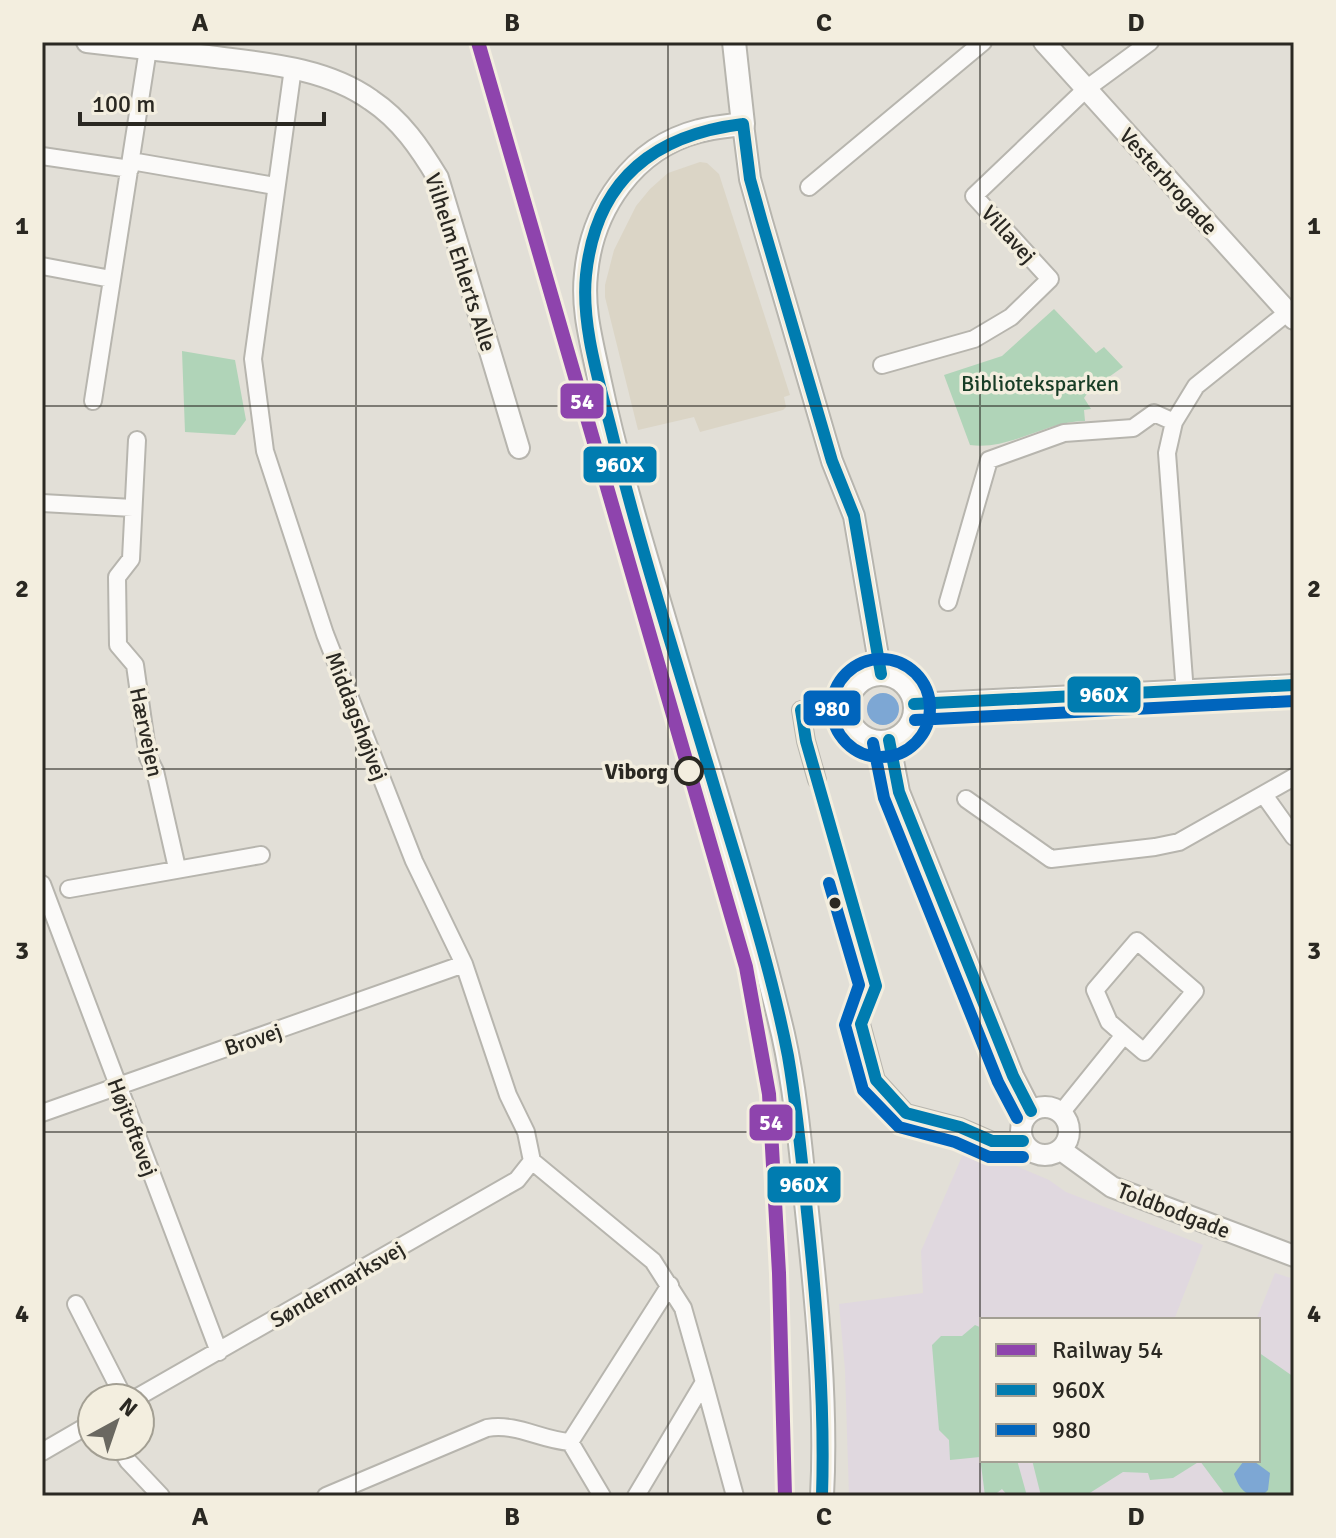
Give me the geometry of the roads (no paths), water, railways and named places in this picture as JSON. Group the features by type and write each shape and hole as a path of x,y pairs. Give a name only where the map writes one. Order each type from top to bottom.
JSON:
{"main road":[{"path":"734,42 743,124 698,131 672,141 648,155 620,182 607,204 593,240 586,272 584,307 607,414 784,1037 801,1153 815,1287 822,1496"}],"street":[{"name":"Vilhelm Ehlerts Alle","path":"87,42 293,68 339,83 370,99 394,118 419,146 438,178 519,448"},
{"path":"809,187 983,42"},
{"name":"Vesterbrogade","path":"1044,42 1291,315"},
{"path":"1086,89 1150,42"},
{"path":"93,401 148,49"},
{"name":"Middagshøjvej","path":"293,68 253,359 265,451 325,634 414,861 464,964 508,1095 526,1132 532,1161"},
{"name":"Villavej","path":"882,365 974,339 1011,317 1050,279 974,196 1086,89"},
{"path":"743,124 750,179 762,222 832,461 854,516 881,674"},
{"path":"42,156 275,186"},
{"path":"42,266 111,279"},
{"path":"1185,693 1167,453 1174,422 1196,386 1291,315"},
{"path":"948,602 989,460 1064,433 1133,428 1154,413 1174,422"},
{"name":"Hærvejen","path":"137,440 131,559 117,577 118,645 135,665 148,757 155,771 177,868"},
{"path":"42,503 133,508"},
{"path":"881,674 895,677 905,684 914,704 908,727 889,740 869,739 860,734 851,721 848,706 855,686 864,679 881,674"},
{"path":"914,704 1185,693 1294,685"},
{"path":"815,773 801,710 848,706"},
{"path":"889,740 899,792 1013,1076 1031,1111"},
{"path":"966,799 1051,859 1179,842 1294,777"},
{"path":"1264,795 1294,837"},
{"path":"69,889 261,855"},
{"name":"Højtoftevej","path":"42,884 45,902 219,1352"},
{"path":"1137,941 1195,991 1144,1052 1124,1035 1109,1022 1095,990 1137,941"},
{"name":"Brovej","path":"42,1113 464,964"},
{"path":"861,1024 876,1080 906,1113 960,1127 992,1141 1023,1141"},
{"path":"1061,1113 1124,1035"},
{"path":"1041,1107 1061,1113 1070,1131 1068,1141 1061,1150 1044,1156 1028,1149 1023,1141 1022,1124 1031,1111 1041,1107"},
{"name":"Toldbodgade","path":"1061,1150 1112,1187 1294,1256"},
{"path":"532,1161 561,1188 634,1243 653,1261 670,1285 689,1326 731,1493"},
{"name":"Søndermarksvej","path":"156,1387 517,1180 532,1161"},
{"path":"570,1442 670,1285"},
{"path":"76,1304 116,1382"},
{"path":"636,1496 704,1382"},
{"path":"326,1496 487,1428 505,1425 556,1441 570,1442"},
{"path":"42,1452 76,1432"},
{"path":"570,1442 602,1496"},
{"path":"129,1462 161,1496"}],"water":[{"path":"883,693 894,698 899,709 894,720 883,725 872,720 867,709 872,698"},
{"path":"1243,1462 1255,1462 1270,1473 1268,1490 1262,1496 1247,1493 1239,1484 1234,1474"}],"rail line":[{"name":"54","path":"478,42 746,967 769,1094 779,1273 785,1496"}],"place":[{"name":"Viborg","path":"689,771"}],"park label":[{"name":"Biblioteksparken","path":"1040,383"}]}
